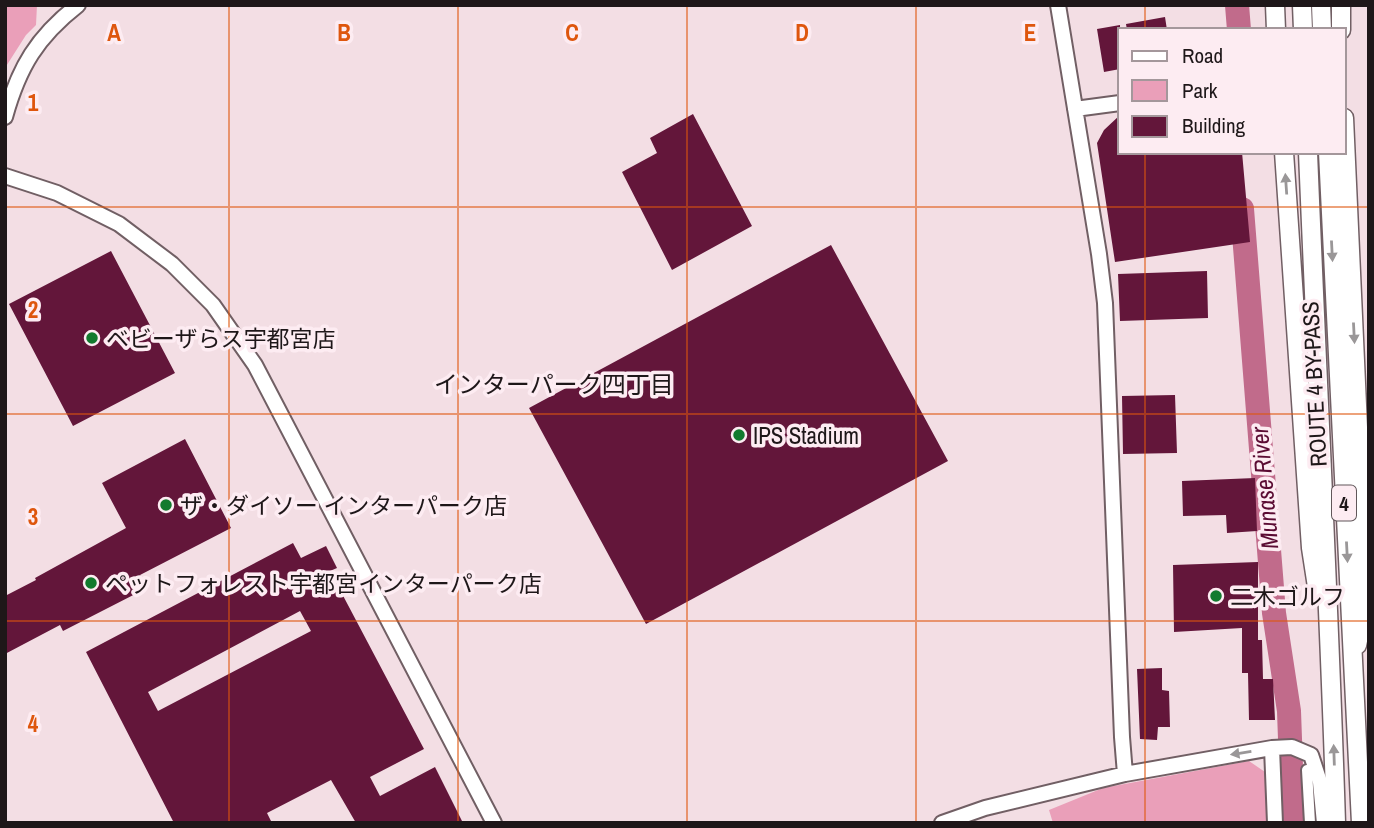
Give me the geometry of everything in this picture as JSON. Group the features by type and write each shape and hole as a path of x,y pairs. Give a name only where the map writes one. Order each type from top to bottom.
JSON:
{"highway":[{"path":"1275,5 1276,28"},
{"path":"1302,5 1303,28"},
{"path":"1321,5 1322,28"},
{"path":"1341,5 1341,28"},
{"path":"1284,154 1311,548 1331,666"},
{"name":"ROUTE 4 BY-PASS","path":"1308,154 1336,823"},
{"name":"ROUTE 4 BY-PASS","path":"1328,154 1360,823"},
{"path":"1346,154 1368,604 1352,667"}],"street":[{"path":"5,117 20,72 32,52 61,10 78,5"},
{"path":"1058,5 1105,303 1125,774"},
{"path":"1075,109 1118,103"},
{"path":"5,176 57,192 119,224 172,264 213,305 254,365 494,823"},
{"path":"942,823 985,808 1125,774 1272,748 1293,747 1311,755 1321,782 1324,823"},
{"path":"1272,748 1275,823"},
{"path":"1307,770 1310,823"}],"green space":[{"path":"5,5 37,5 36,25 26,35 5,68"},
{"path":"1249,761 1265,772 1267,823 1053,823 1049,810 1103,788"}],"building":[{"path":"1165,17 1167,28 1127,28 1126,24"},
{"path":"1120,25 1118,69 1104,72 1097,29"},
{"path":"693,114 752,226 672,270 622,172 657,153 650,138"},
{"path":"1118,117 1118,154 1242,154 1250,242 1115,262 1097,143 1104,130"},
{"name":"IPS Stadium","path":"831,245 948,461 646,624 529,408"},
{"name":"ベビーザらス宇都宮店","path":"111,251 175,373 73,426 9,304"},
{"path":"1207,271 1208,318 1120,321 1118,274"},
{"path":"1175,395 1177,453 1123,454 1122,396"},
{"path":"185,439 231,528 140,575 147,588 63,631 60,625 5,654 5,596 126,528 102,483"},
{"path":"1255,478 1257,531 1227,533 1226,515 1183,516 1182,481"},
{"path":"293,543 301,558 326,546 337,568 330,571 424,749 370,777 380,796 435,767 463,823 356,823 331,780 267,813 272,823 174,823 86,652","holes":["300,611 311,631 158,711 148,692"]},
{"name":"二木ゴルフ","path":"1258,562 1258,640 1262,640 1263,679 1273,679 1275,720 1249,720 1248,673 1242,673 1242,628 1174,632 1173,565"},
{"path":"1162,668 1162,690 1169,691 1170,727 1158,727 1157,740 1140,739 1137,669"}],"waterway":[{"name":"Munase River","path":"1237,5 1239,28"},
{"name":"Munase River","path":"1242,209 1274,613 1289,711 1293,823"}],"place":[{"name":"ベビーザらス宇都宮店","path":"92,338"},
{"name":"IPS Stadium","path":"739,435"},
{"name":"ザ・ダイソー インターパーク店","path":"166,505"},
{"name":"ペットフォレスト宇都宮インターパーク店","path":"91,583"},
{"name":"二木ゴルフ","path":"1216,596"}],"district":[{"name":"インターパーク四丁目","path":"554,384"}]}
